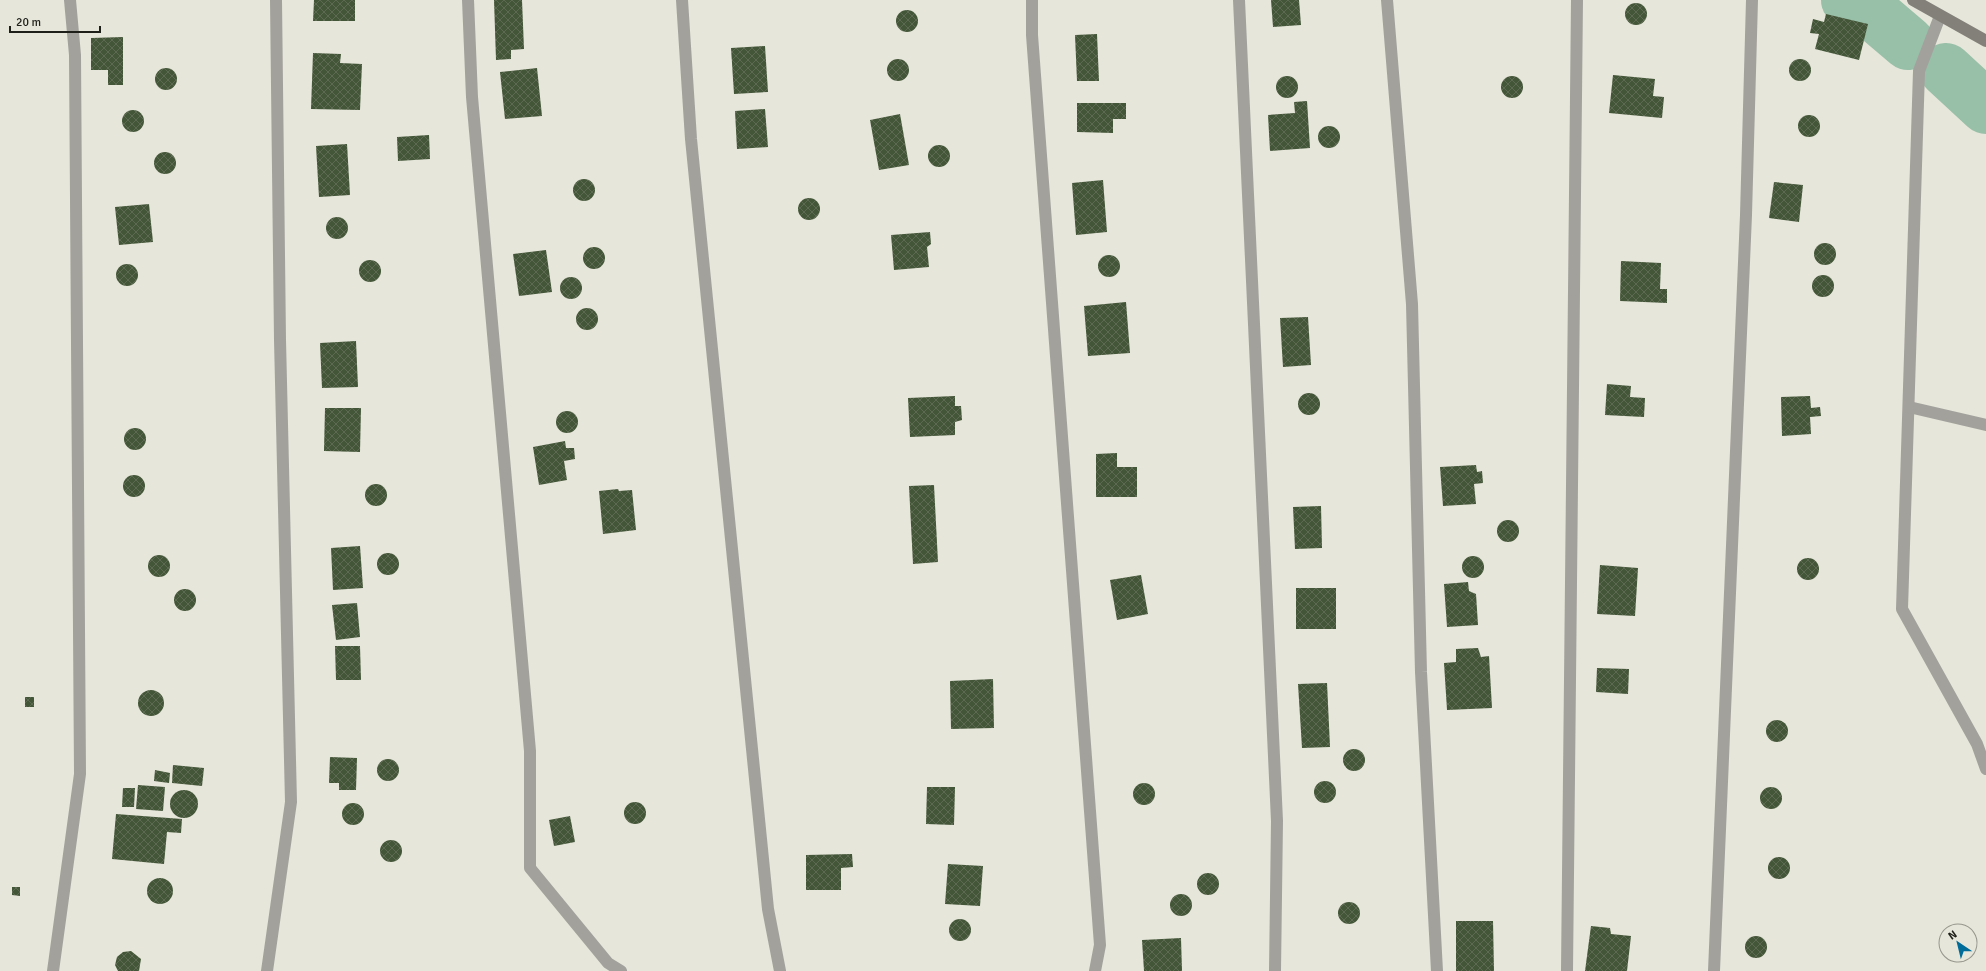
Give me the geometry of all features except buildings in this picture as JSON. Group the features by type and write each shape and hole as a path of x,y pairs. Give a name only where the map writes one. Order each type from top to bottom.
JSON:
{"street":[{"path":"53,971 80,774 76,54 70,0"},
{"path":"267,971 291,802 280,340 276,0"},
{"path":"468,0 472,97 530,751 530,868 608,963 621,971"},
{"path":"682,0 691,139 768,909 780,971"},
{"path":"1032,0 1032,35 1100,944 1095,971"},
{"path":"1239,0 1277,821 1275,971"},
{"path":"1387,0 1412,304 1421,672 1437,971"},
{"path":"1567,971 1577,0"},
{"path":"1714,971 1745,223 1752,0"},
{"path":"1913,0 1986,41"},
{"path":"1940,16 1919,71 1902,609 1976,744 1986,769"},
{"path":"1909,407 1986,425"}],"waterway":[{"path":"1848,0 1875,15 1908,43"},
{"path":"1946,70 1986,107"}]}
